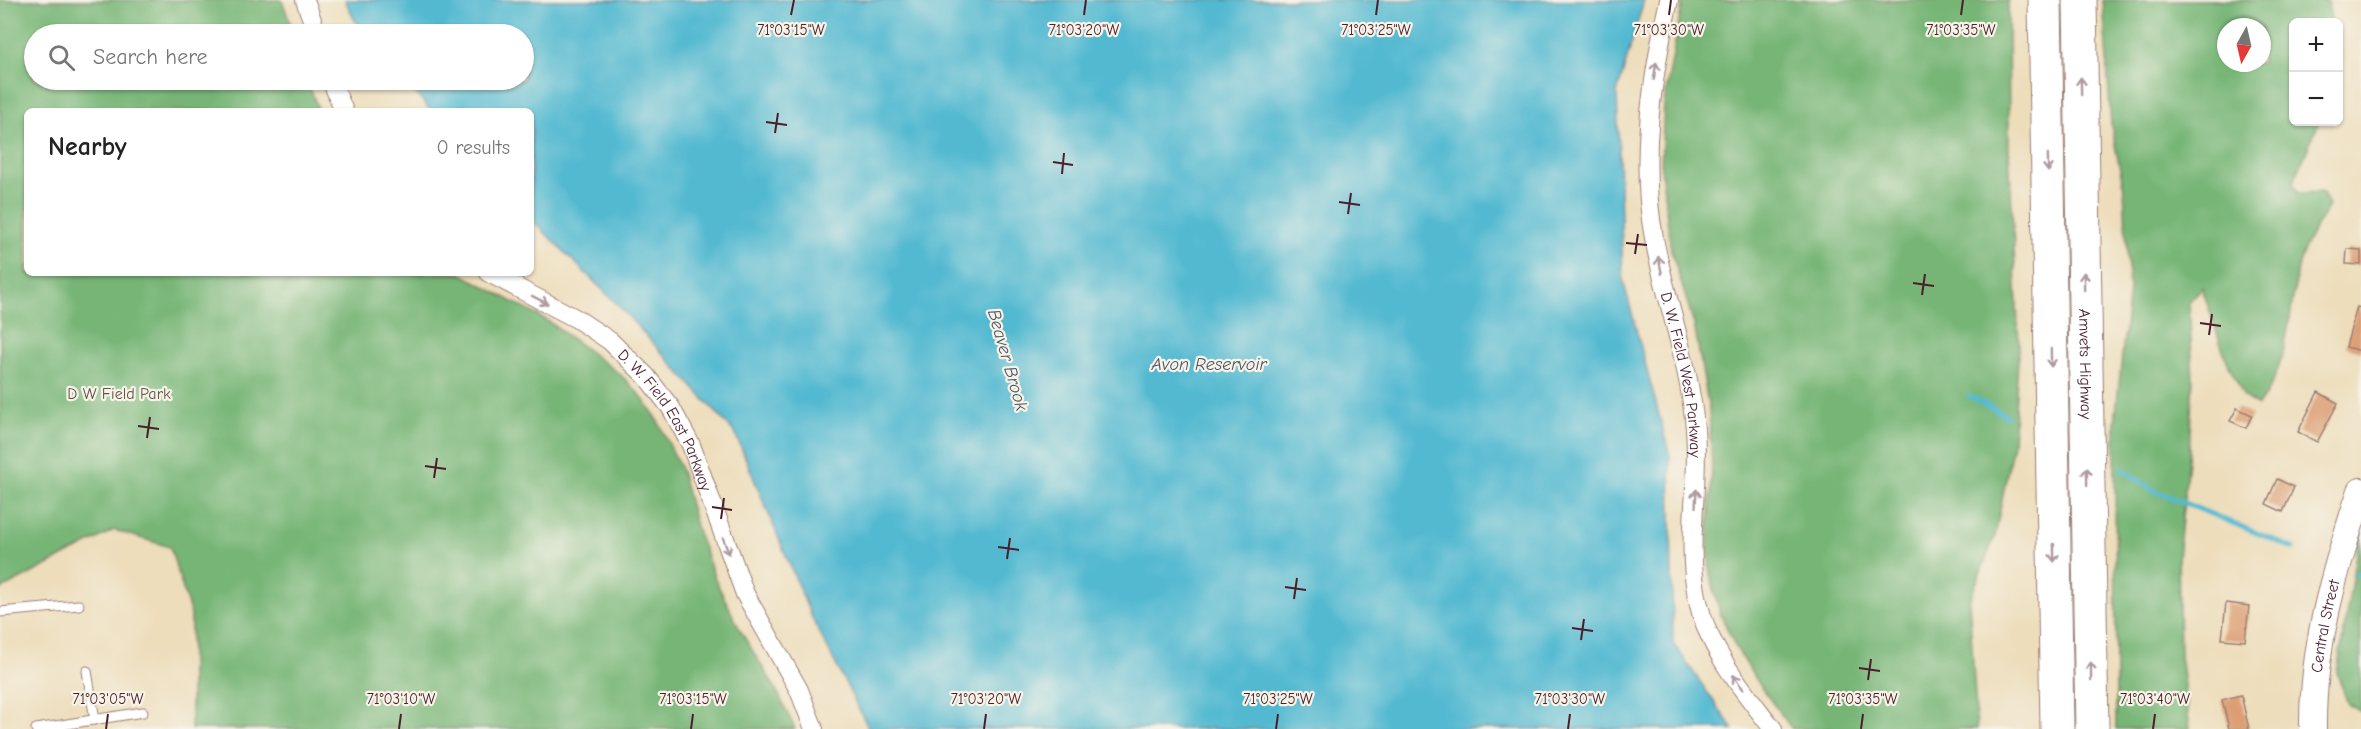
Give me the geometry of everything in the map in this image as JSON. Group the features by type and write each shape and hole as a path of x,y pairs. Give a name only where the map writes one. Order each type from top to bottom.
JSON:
{"highway":[{"path":"2045,0 2057,729"},
{"name":"Amvets Highway","path":"2080,0 2092,729"}],"street":[{"path":"304,0 313,24"},
{"name":"D. W. Field West Parkway","path":"1669,0 1654,71 1648,175 1653,235 1691,387 1697,474 1693,545 1698,601 1713,642 1734,677 1773,729"},
{"path":"335,90 343,108"},
{"name":"D. W. Field East Parkway","path":"495,276 577,320 610,341 646,376 671,408 691,445 745,594 784,663 814,729"},
{"name":"Central Street","path":"2313,729 2317,661 2327,604 2361,491"}],"lane":[{"path":"0,612 79,605"},
{"path":"87,671 95,720"},
{"path":"36,729 143,712"}],"green space":[{"name":"D W Field Park","path":"0,0 282,0 290,24 24,24 24,90 311,90 318,108 24,108 24,276 466,276 548,321 621,375 656,417 680,467 697,530 716,581 740,630 776,689 795,729 191,729 191,615 170,547 114,530 0,590"},
{"path":"1683,0 2008,0 2009,151 2019,344 2013,443 1995,536 1969,601 1977,729 1792,729 1763,690 1735,646 1720,613 1710,574 1708,545 1712,467 1709,409 1694,324 1671,250 1661,168 1664,103"},
{"path":"2103,0 2327,0 2331,18 2289,18 2289,126 2317,126 2293,183 2298,193 2322,192 2329,206 2301,256 2282,355 2268,390 2258,406 2244,397 2224,354 2202,288 2189,301 2193,379 2189,450 2178,558 2180,656 2190,729 2116,729 2115,422 2129,290 2124,189 2111,125"},
{"path":"2361,523 2361,712 2348,704 2337,673"}],"water":[{"name":"Avon Reservoir","path":"345,0 1644,0 1617,93 1623,280 1670,456 1673,643 1733,729 869,729 811,616 735,433 617,304 534,222 534,108 428,108 413,90 534,90 534,24 358,24"}],"building":[{"path":"2347,249 2361,250 2361,265 2346,264"},
{"path":"2357,307 2361,308 2361,351 2346,347"},
{"path":"2318,392 2338,403 2317,442 2298,432"},
{"path":"2237,408 2252,415 2246,428 2230,421"},
{"path":"2277,479 2294,487 2283,512 2266,504"},
{"path":"2226,603 2249,606 2245,641 2222,639"},
{"path":"2241,695 2249,729 2229,729 2222,700"}],"waterway":[{"path":"1969,396 2007,416"},
{"path":"2122,469 2153,490 2293,548"},
{"path":"2356,573 2361,575"}],"water label":[{"name":"Beaver Brook","path":"1008,360"}]}
